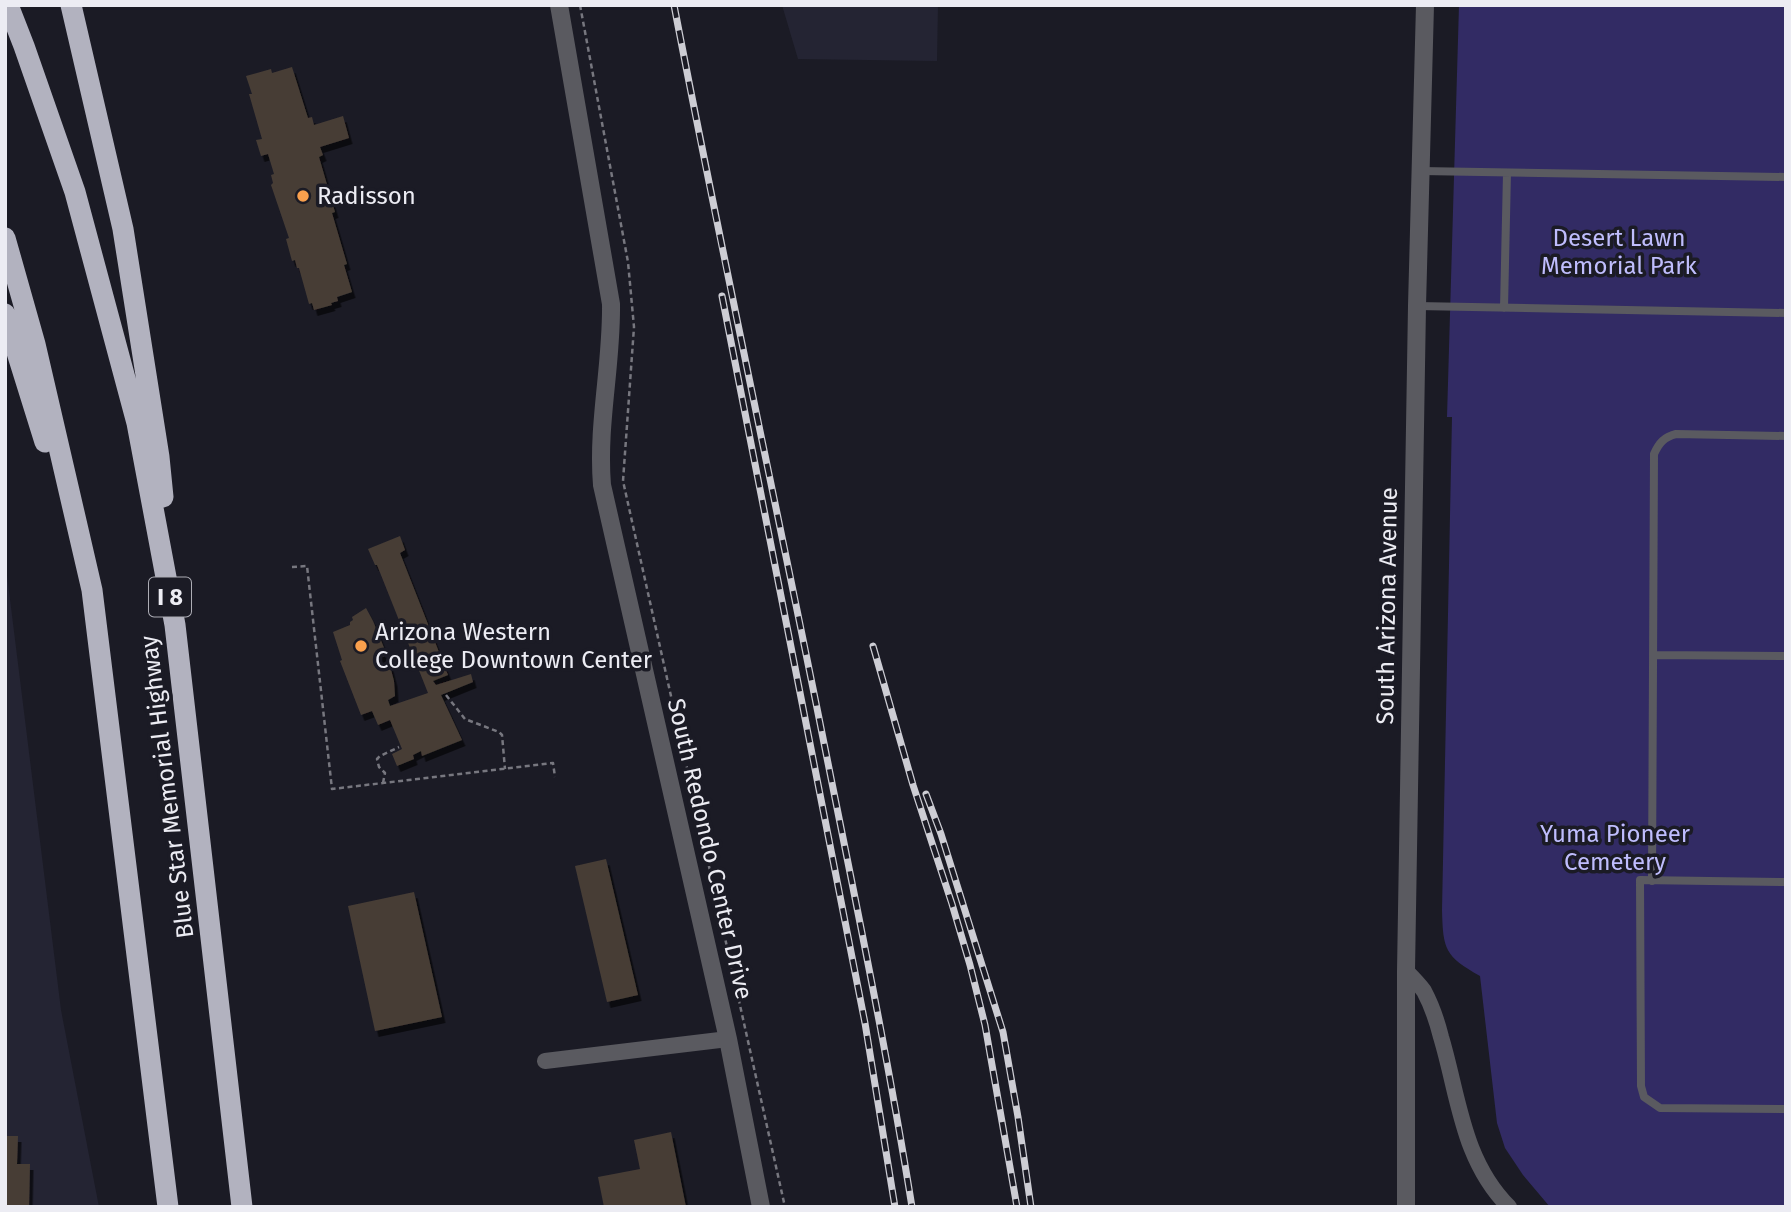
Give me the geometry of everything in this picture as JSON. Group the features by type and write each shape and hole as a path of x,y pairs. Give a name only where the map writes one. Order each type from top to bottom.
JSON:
{"highway":[{"name":"Blue Star Memorial Highway","path":"8,5 75,192 137,423 175,625 242,1207"},
{"path":"71,5 123,229 159,457 175,625"},
{"path":"5,238 35,344 92,590 167,1207"},
{"path":"5,314 92,590"}],"street":[{"name":"South Redondo Center Drive","path":"559,5 611,304 612,336 601,443 602,485 727,1039 761,1207"},
{"name":"South Arizona Avenue","path":"1406,1207 1406,971 1425,5"},
{"path":"1406,971 1422,989 1433,1008 1463,1128 1481,1170 1509,1207"},
{"path":"545,1061 727,1039"}],"lane":[{"path":"1421,171 1786,177"},
{"path":"1504,308 1507,173"},
{"path":"1417,306 1786,313"},
{"path":"1651,881 1654,454 1666,437 1676,434 1786,436"},
{"path":"1653,655 1786,656"},
{"path":"1786,883 1640,880 1641,1086 1644,1097 1660,1108 1786,1109"}],"path":[{"path":"580,5 629,275 634,327 623,481 785,1207"},
{"path":"292,568 307,566 332,789 553,763 555,777"},
{"path":"446,695 465,719 502,735 505,769"},
{"path":"383,783 385,773 377,760 399,747"}],"shaded area":[{"path":"782,5 938,5 937,61 798,59"},
{"path":"5,559 61,1010 99,1207 5,1207"}],"green space":[{"name":"Yuma Pioneer Cemetery","path":"1459,5 1786,5 1786,1207 1550,1207 1505,1148 1497,1123 1480,976 1459,963 1448,951 1445,943 1442,910 1452,417 1447,417"}],"building":[{"name":"Radisson","path":"292,67 308,118 312,117 314,125 343,116 349,138 320,147 323,155 319,157 335,212 332,213 352,292 337,297 338,301 331,303 332,305 314,310 312,303 309,304 299,268 295,260 292,261 286,239 289,238 271,185 271,175 274,174 268,154 261,156 256,140 262,139 246,76"},
{"name":"Arizona Western College Downtown Center","path":"400,536 405,550 400,553 448,675 433,681 436,685 471,674 473,682 441,695 462,740 422,756 421,751 413,755 414,759 397,766 392,754 402,749 390,720 378,725 372,711 361,715 340,661 342,660 333,632 350,625 352,617 366,608 387,655 380,658 382,664 389,662 394,681 395,696 388,700 390,706 428,693 377,565 368,549"},
{"path":"606,859 638,995 607,1002 575,866"},
{"path":"414,892 442,1017 375,1031 348,906"},
{"path":"671,1132 686,1207 604,1207 598,1177 640,1169 634,1140"},
{"path":"5,1136 18,1136 17,1164 30,1164 29,1207 5,1207"}],"railway":[{"path":"674,5 856,904 912,1207"},
{"path":"722,296 865,1023 895,1207"},
{"path":"873,646 913,785 970,965 985,1025 1017,1207"},
{"path":"926,794 1003,1032 1031,1207"}],"place":[{"name":"Radisson","path":"303,196"},
{"name":"Arizona Western College Downtown Center","path":"361,646"}],"park label":[{"name":"Desert Lawn Memorial Park","path":"1619,252"}]}
